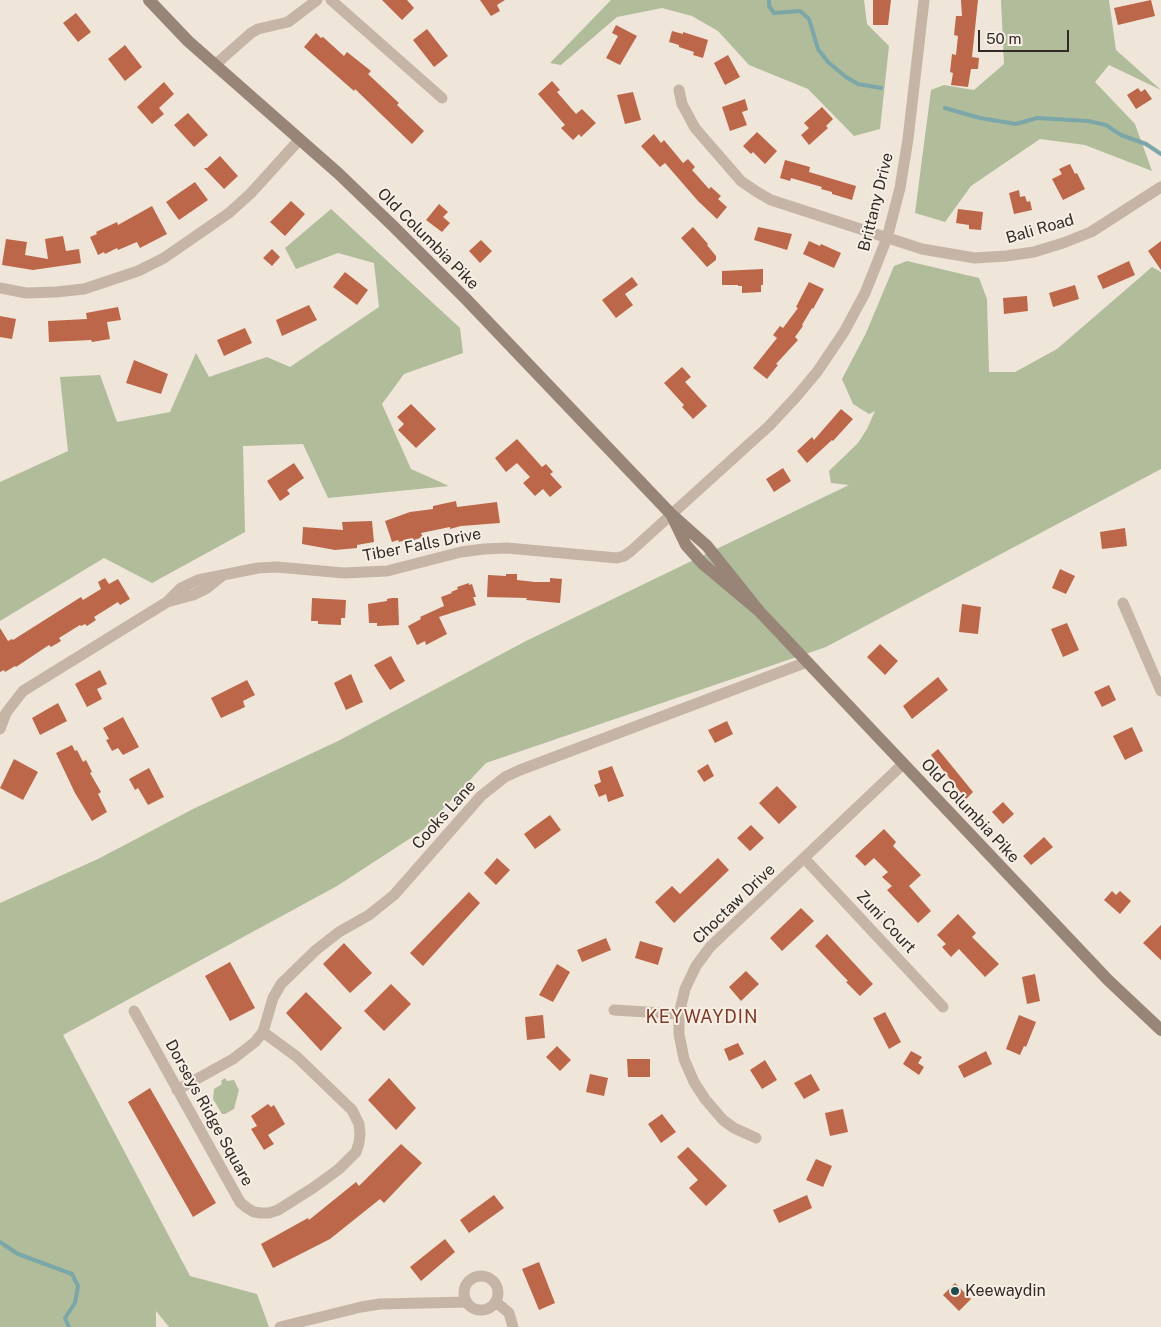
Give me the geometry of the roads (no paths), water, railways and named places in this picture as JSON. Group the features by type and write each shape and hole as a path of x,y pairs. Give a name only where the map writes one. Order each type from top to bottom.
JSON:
{"street":[{"name":"Old Columbia Pike","path":"150,0 188,41 352,187 466,299 671,514 707,546 759,611 1108,980 1161,1030"},
{"path":"216,64 251,33 258,29 288,22 317,0"},
{"path":"331,0 442,98"},
{"name":"Brittany Drive","path":"671,514 769,426 817,372 844,332 865,294 887,238 900,188 924,0"},
{"name":"Bali Road","path":"679,90 682,104 695,128 742,181 756,192 771,200 922,249 975,258 1034,252 1090,232 1161,187"},
{"path":"0,288 26,292 74,290 111,281 138,271 164,258 229,213 251,193 300,139"},
{"name":"Tiber Falls Drive","path":"0,729 6,713 23,691 168,602 176,592 190,583 209,577 258,568 277,567 344,573 374,573 410,566 462,552 484,549 512,548 616,558 624,556 631,551 671,514"},
{"path":"1123,603 1161,691"},
{"name":"Cooks Lane","path":"177,1090 233,1059 255,1042 263,1032 274,998 281,984 316,950 339,932 369,915 394,895 481,796 504,777 807,662"},
{"name":"Choctaw Drive","path":"756,1138 734,1128 723,1120 705,1099 694,1082 684,1059 679,1034 679,1014 685,989 696,966 710,947 805,859 903,764"},
{"name":"Zuni Court","path":"805,859 943,1007"},
{"path":"614,1010 679,1014"},
{"name":"Dorseys Ridge Square","path":"134,1012 240,1202 254,1212 269,1213 278,1210 313,1188 339,1169 356,1152 359,1143 359,1124 352,1110 297,1057 263,1032"},
{"path":"478,1276 492,1279 497,1286 499,1295 496,1302 489,1309 479,1310 473,1308 466,1302 465,1287 478,1276"},
{"path":"280,1327 380,1304 466,1302"},
{"path":"496,1302 509,1314 513,1327"}],"waterway":[{"path":"769,0 769,6 774,13 800,11 809,19 818,49 828,62 846,77 858,84 881,88"},
{"path":"945,108 980,118 1016,124 1037,118 1088,121 1106,125 1121,135 1146,144 1161,154"},
{"path":"0,1242 18,1254 72,1274 78,1286 75,1303 65,1318 69,1327"}],"place":[{"name":"Keewaydin","path":"955,1291"}],"district":[{"name":"KEYWAYDIN","path":"702,1017"}]}
